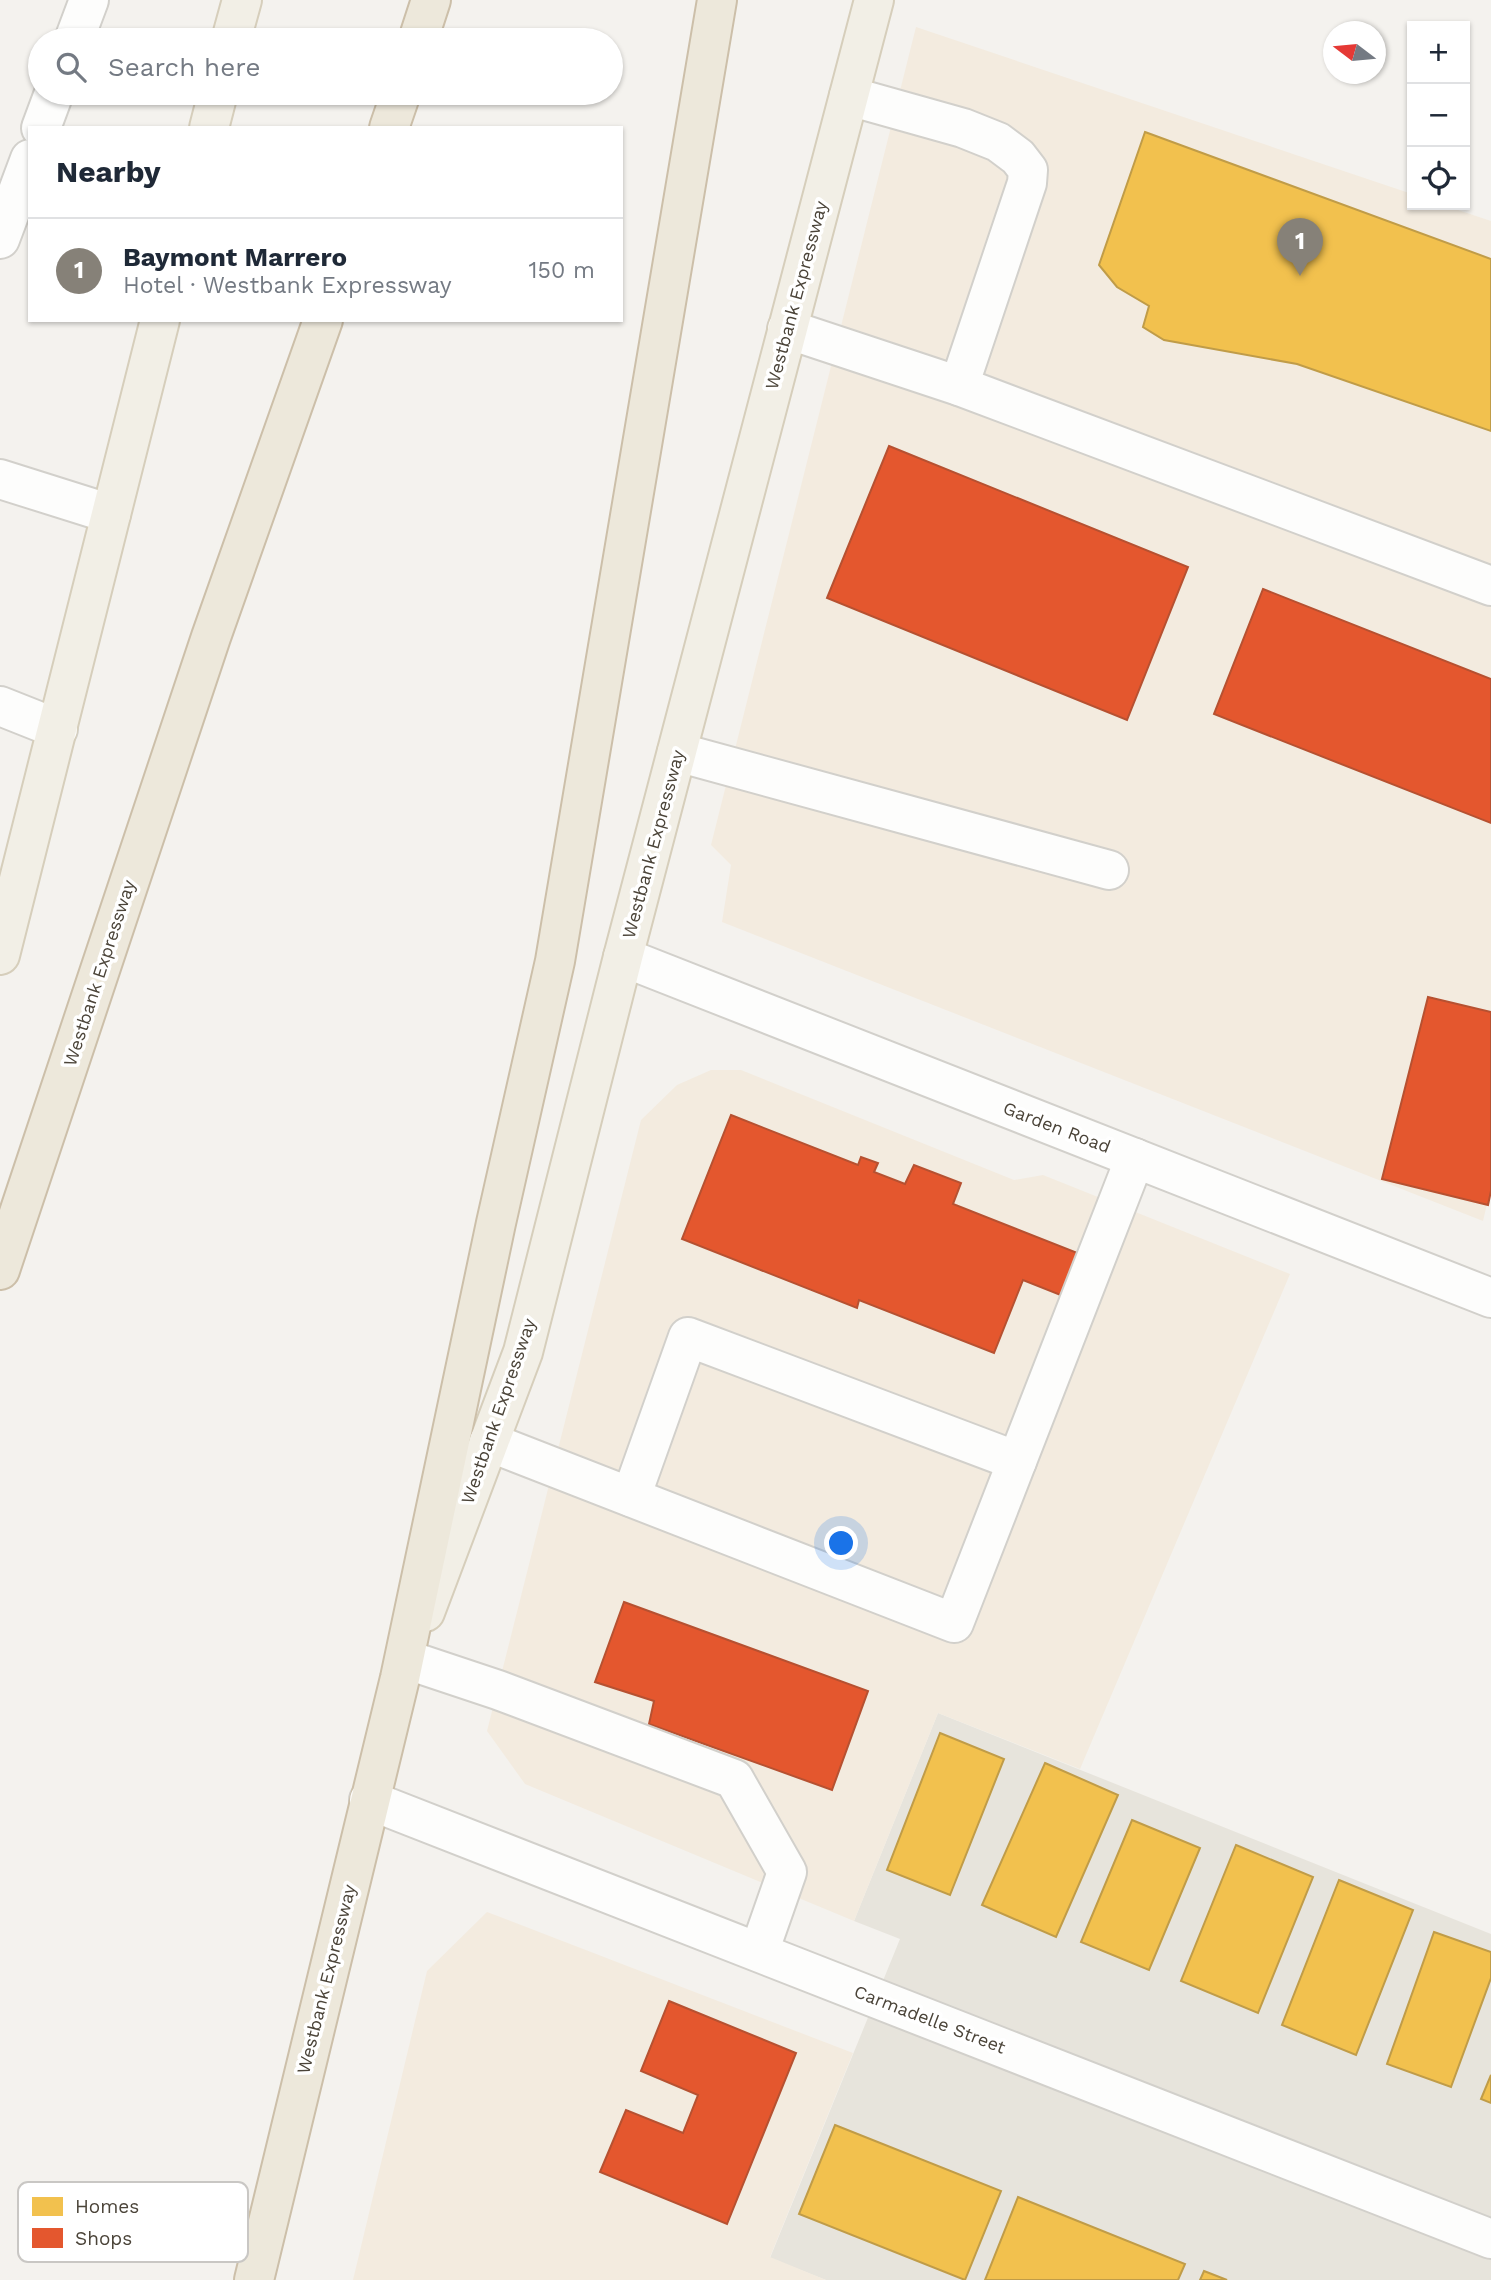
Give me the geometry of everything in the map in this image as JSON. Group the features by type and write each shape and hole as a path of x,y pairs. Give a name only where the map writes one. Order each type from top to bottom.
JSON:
{"highway":[{"path":"422,28 431,0"},
{"name":"Westbank Expressway","path":"254,2280 369,1800 404,1669 496,1223 555,961 717,0"},
{"path":"390,126 397,105"},
{"name":"Westbank Expressway","path":"0,1270 211,637 322,322"}],"main road":[{"path":"234,28 242,0"},
{"name":"Westbank Expressway","path":"404,1669 523,1352 623,957 874,0"},
{"path":"210,126 215,105"},
{"path":"0,955 159,322"}],"street":[{"path":"78,28 89,0"},
{"path":"849,96 963,128 998,142 1018,157 1028,170 1027,183 960,386"},
{"path":"42,126 50,105"},
{"path":"0,239 28,164"},
{"path":"787,329 960,386 1491,586"},
{"path":"0,479 111,514"},
{"path":"0,706 58,729"},
{"path":"677,752 1109,870"},
{"name":"Garden Road","path":"623,957 1491,1298"},
{"path":"489,1442 954,1623 1135,1158"},
{"path":"631,1497 688,1337 1017,1461"},
{"path":"404,1669 498,1690 734,1779 787,1872 759,1952"},
{"name":"Carmadelle Street","path":"369,1800 1491,2239"}],"shaded area":[{"path":"916,27 1407,192 1407,210 1458,210 1491,221 1491,1187 1483,1221 722,922 731,865 711,845"},
{"path":"711,1070 741,1070 1014,1180 1043,1175 1290,1274 1080,1769 938,1713 854,1921 525,1784 487,1731 641,1120 677,1085"},
{"path":"938,1713 1491,1934 1491,2280 826,2280 770,2258 900,1939 854,1921"},
{"path":"487,1912 853,2053 770,2257 826,2280 353,2280 427,1971"}],"building: Homes":[{"path":"1145,132 1491,259 1491,431 1297,364 1164,340 1143,327 1149,306 1117,287 1099,265"},
{"path":"940,1733 1004,1759 950,1895 887,1870"},
{"path":"1045,1763 1118,1795 1056,1937 982,1905"},
{"path":"1132,1820 1200,1848 1149,1970 1081,1942"},
{"path":"1236,1845 1313,1877 1258,2013 1181,1981"},
{"path":"1339,1880 1413,1910 1356,2055 1282,2025"},
{"path":"1434,1932 1491,1952 1491,1978 1451,2087 1387,2064"},
{"path":"1491,2075 1491,2103 1481,2099"},
{"path":"835,2125 1001,2191 965,2280 799,2214"},
{"path":"1018,2197 1185,2264 1178,2280 985,2280"},
{"path":"1204,2271 1227,2280 1200,2280"}],"building: Shops":[{"path":"889,446 1188,567 1127,720 827,598"},
{"path":"1263,589 1491,679 1491,823 1214,714"},
{"path":"1428,997 1491,1012 1491,1191 1488,1205 1382,1179"},
{"path":"731,1115 858,1165 861,1157 878,1163 874,1172 905,1184 914,1165 961,1183 953,1204 1080,1254 1063,1296 1023,1280 994,1353 859,1300 857,1308 682,1239"},
{"path":"624,1602 868,1691 832,1790 649,1724 654,1701 595,1682"},
{"path":"669,2001 796,2053 727,2224 600,2172 626,2110 683,2133 698,2095 641,2071"}],"place":[{"name":"Baymont Marrero","path":"1300,276"}]}
